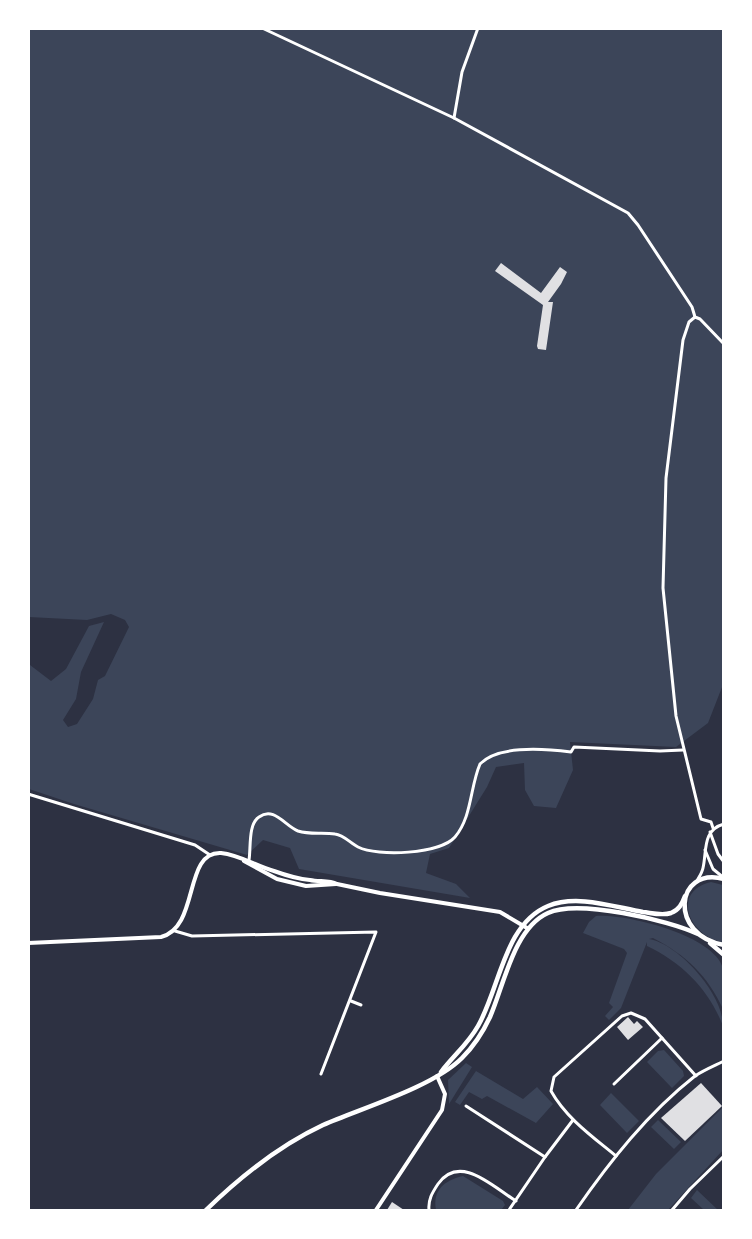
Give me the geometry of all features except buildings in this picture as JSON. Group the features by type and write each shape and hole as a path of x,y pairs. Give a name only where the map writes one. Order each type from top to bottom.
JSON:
{"main road":[{"path":"206,1210 263,1160 297,1138 438,1075 465,1046 480,1023 515,935 534,914 547,906 566,902 585,902 665,914 680,908 690,889 696,883 710,878 723,878"},
{"path":"686,896 684,914 690,926 723,955"},
{"path":"524,926 542,915 572,907 656,919 698,934"},
{"path":"707,941 723,945"}],"street":[{"path":"262,28 454,118 628,213 692,307 695,317 700,319 723,344"},
{"path":"454,118 462,72 478,28"},
{"path":"695,317 689,322 682,340 666,478 663,532 665,612 676,716 683,750 701,819 711,822 718,855 723,862"},
{"path":"249,860 255,821 261,815 268,814 276,815 297,831 340,835 359,848 375,851 419,851 444,846 455,837 462,826 480,764 496,754 536,750 571,752 574,747 639,751 683,750"},
{"path":"28,795 195,845 210,855"},
{"path":"696,883 702,870 705,848 712,830 723,824"},
{"path":"705,848 713,869 723,878"},
{"path":"28,943 161,937 175,931 184,916 200,864 210,855 222,853 249,860 272,871 309,880 332,881 337,884"},
{"path":"239,858 278,879 306,886 337,884 500,912 524,926"},
{"path":"175,931 192,936 376,932 321,1074"},
{"path":"351,1001 361,1005"},
{"path":"616,1156 573,1120 552,1094 551,1087 554,1077 626,1014 641,1016 696,1076"},
{"path":"614,1084 662,1038"},
{"path":"582,1210 577,1209 634,1134 696,1076 723,1061"},
{"path":"376,1210 442,1110 444,1094 438,1075"},
{"path":"466,1106 545,1157"},
{"path":"509,1210 573,1120"},
{"path":"672,1210 723,1156"},
{"path":"429,1210 432,1194 443,1178 448,1173 458,1170 470,1172 516,1201"}],"shaded area":[{"path":"29,29 723,29 724,682 708,723 676,747 570,742 573,770 556,808 534,806 525,790 524,763 496,767 487,787 449,848 430,854 426,873 456,884 470,898 299,869 290,848 263,840 247,855 29,789 30,665 51,681 66,669 89,626 104,622 81,672 76,699 63,720 68,727 77,724 93,699 98,680 105,676 129,627 125,620 111,614 87,620 29,617"},
{"path":"711,882 723,885 723,942 712,939 702,932 694,924 689,914 688,904 691,895 698,887"},
{"path":"596,916 610,916 647,923 687,937 716,956 723,968 723,1009 710,986 695,967 673,950 698,973 708,986 716,1000 723,1026 710,1001 693,979 672,961 647,946 647,942 621,1008 609,1020 605,1016 613,1007 609,1003 627,953 624,949 583,933 589,922"},
{"path":"664,1050 683,1071 684,1076 672,1088 647,1062 658,1051"},
{"path":"466,1063 472,1067 449,1104 448,1080"},
{"path":"476,1071 523,1099 537,1087 553,1104 536,1123 487,1096 482,1099 469,1092 460,1105 455,1102"},
{"path":"611,1093 639,1121 627,1133 600,1105"},
{"path":"723,1107 723,1150 668,1210 628,1210 656,1174"},
{"path":"658,1120 681,1142 674,1149 651,1127"},
{"path":"463,1176 503,1201 505,1205 501,1210 436,1210 436,1197 441,1187"},
{"path":"697,1190 718,1210 704,1210 691,1198"}]}
